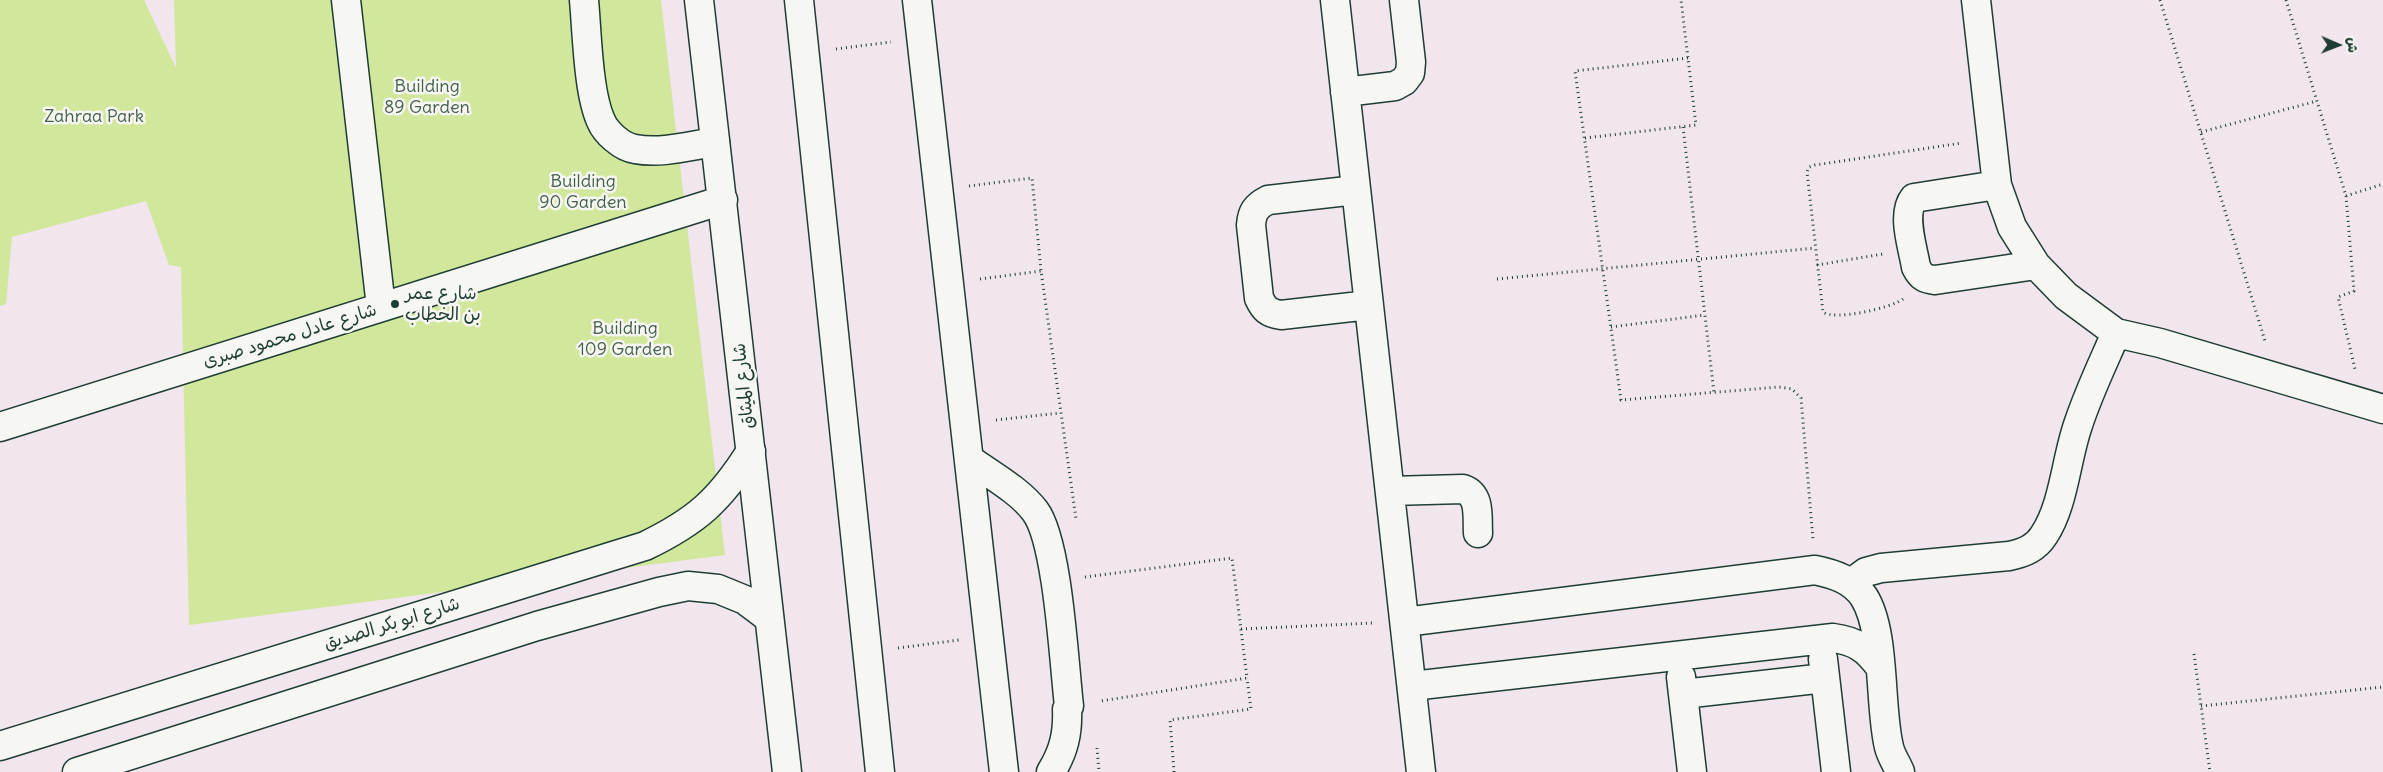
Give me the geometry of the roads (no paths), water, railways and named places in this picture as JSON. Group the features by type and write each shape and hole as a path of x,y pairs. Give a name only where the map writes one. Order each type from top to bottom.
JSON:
{"street":[{"path":"346,0 381,307"},
{"path":"584,0 594,102 601,122 615,139 634,149 664,150 715,142"},
{"name":"شارع الميثاق","path":"699,0 787,772"},
{"path":"799,0 880,772"},
{"path":"917,0 1004,772"},
{"path":"1335,0 1421,772"},
{"path":"1345,92 1395,86 1404,82 1410,73 1411,62 1404,0"},
{"path":"1976,0 1997,184 2012,227 2036,265 2066,296 2116,332 2160,343 2373,406"},
{"path":"1997,184 1914,198 1908,205 1908,214 1916,267 1920,275 1926,280 1935,280 2036,265"},
{"path":"1356,190 1268,200 1258,205 1252,214 1251,225 1257,280 1261,303 1271,313 1281,314 1369,305"},
{"name":"شارع عادل محمود صبرى","path":"0,428 723,200"},
{"path":"1851,583 1866,572 1881,568 2009,556 2023,553 2036,546 2045,534 2057,504 2078,425 2116,332"},
{"name":"شارع ابو بكر الصديق","path":"0,746 645,546 678,530 707,509 732,482 751,451"},
{"path":"969,460 1025,500 1036,512 1044,527 1055,581 1069,706 1066,709 1067,728 1064,746 1052,772"},
{"path":"1390,492 1463,489 1469,491 1476,502 1478,533"},
{"path":"1405,622 1815,570 1834,574 1851,583 1864,597 1874,624 1889,748 1900,772"},
{"path":"76,772 537,626 659,592 688,586 718,589 745,600 769,618"},
{"path":"1412,686 1834,638 1858,644 1868,652 1880,667"},
{"path":"1820,640 1836,772"},
{"path":"1678,656 1692,772"},
{"path":"1683,694 1825,678"}],"place":[{"name":"شارع عمر بن الخطاب","path":"395,304"}],"park label":[{"name":"Building 89 Garden","path":"427,97"},
{"name":"Zahraa Park","path":"94,117"},
{"name":"Building 90 Garden","path":"583,192"},
{"name":"Building 109 Garden","path":"625,339"}]}
